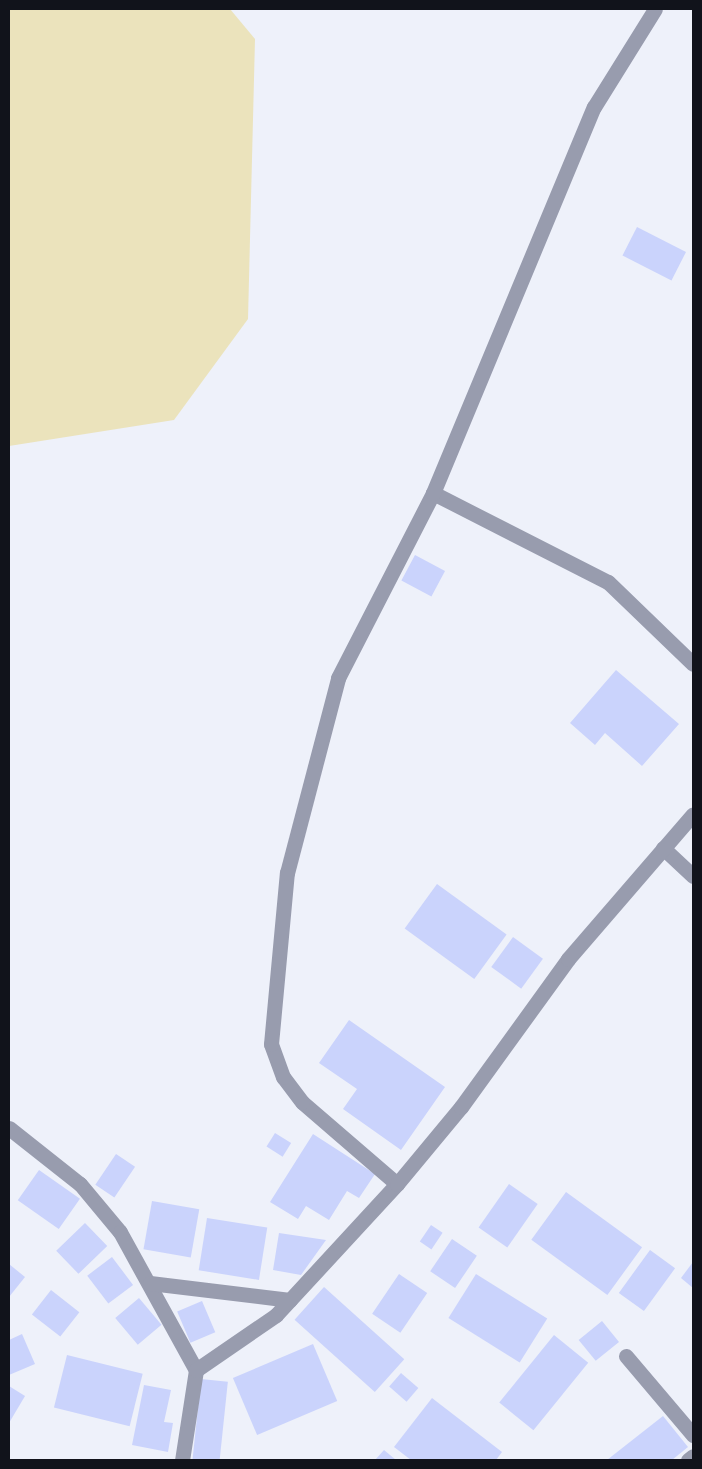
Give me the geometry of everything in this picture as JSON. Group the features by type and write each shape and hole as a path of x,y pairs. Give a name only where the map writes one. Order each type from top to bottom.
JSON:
{"street":[{"path":"397,1184 302,1102 283,1077 270,1044 287,873 338,678 433,493 594,107 655,9"},
{"path":"433,493 608,582 693,664"},
{"path":"196,1370 290,1300 397,1184 461,1106 551,981 693,814"},
{"path":"663,848 693,876"},
{"path":"9,1128 80,1184 120,1232 150,1283 196,1370 182,1460"},
{"path":"150,1283 290,1300"},
{"path":"626,1356 693,1434"},
{"path":"688,1460 693,1456"}],"shaded area":[{"path":"9,9 230,9 255,39 248,319 174,420 9,446"}],"building":[{"path":"637,227 686,252 671,280 622,256"},
{"path":"415,555 445,571 431,597 401,581"},
{"path":"616,670 679,724 642,766 605,733 595,745 570,723"},
{"path":"437,884 507,935 474,979 405,928"},
{"path":"513,937 543,959 521,989 491,967"},
{"path":"349,1020 445,1087 401,1150 343,1109 357,1089 319,1063"},
{"path":"275,1133 291,1143 283,1157 267,1147"},
{"path":"313,1134 375,1174 359,1198 347,1191 329,1220 306,1206 298,1219 270,1202"},
{"path":"116,1154 135,1167 114,1198 95,1185"},
{"path":"39,1170 80,1199 59,1229 18,1200"},
{"path":"509,1184 538,1204 507,1247 479,1227"},
{"path":"566,1192 642,1247 607,1295 531,1240"},
{"path":"152,1201 199,1209 191,1258 143,1249"},
{"path":"207,1218 267,1228 259,1280 199,1270"},
{"path":"85,1223 107,1246 78,1274 56,1251"},
{"path":"431,1225 443,1233 431,1249 420,1242"},
{"path":"279,1233 326,1240 301,1275 273,1270"},
{"path":"452,1239 477,1256 455,1288 430,1271"},
{"path":"650,1250 675,1268 644,1311 619,1293"},
{"path":"112,1257 133,1285 108,1304 87,1276"},
{"path":"693,1262 693,1288 681,1278"},
{"path":"9,1264 25,1277 9,1297"},
{"path":"399,1274 427,1293 400,1333 372,1314"},
{"path":"476,1274 547,1319 520,1363 448,1318"},
{"path":"324,1287 404,1359 375,1392 295,1320"},
{"path":"51,1290 79,1312 60,1337 32,1314"},
{"path":"139,1298 161,1325 138,1345 115,1318"},
{"path":"202,1301 215,1332 190,1343 177,1312"},
{"path":"602,1321 619,1342 596,1361 579,1340"},
{"path":"22,1334 35,1364 9,1375 9,1340"},
{"path":"554,1335 588,1363 533,1430 499,1403"},
{"path":"313,1344 337,1401 257,1435 233,1378"},
{"path":"67,1355 143,1374 130,1426 54,1407"},
{"path":"401,1373 418,1388 407,1402 389,1387"},
{"path":"201,1379 228,1382 220,1460 193,1460"},
{"path":"144,1385 171,1390 164,1422 173,1423 168,1452 132,1445"},
{"path":"9,1386 25,1396 9,1423"},
{"path":"432,1398 502,1452 496,1460 411,1460 394,1447"},
{"path":"663,1416 688,1447 672,1460 607,1460"},
{"path":"384,1450 396,1460 375,1460"}]}
